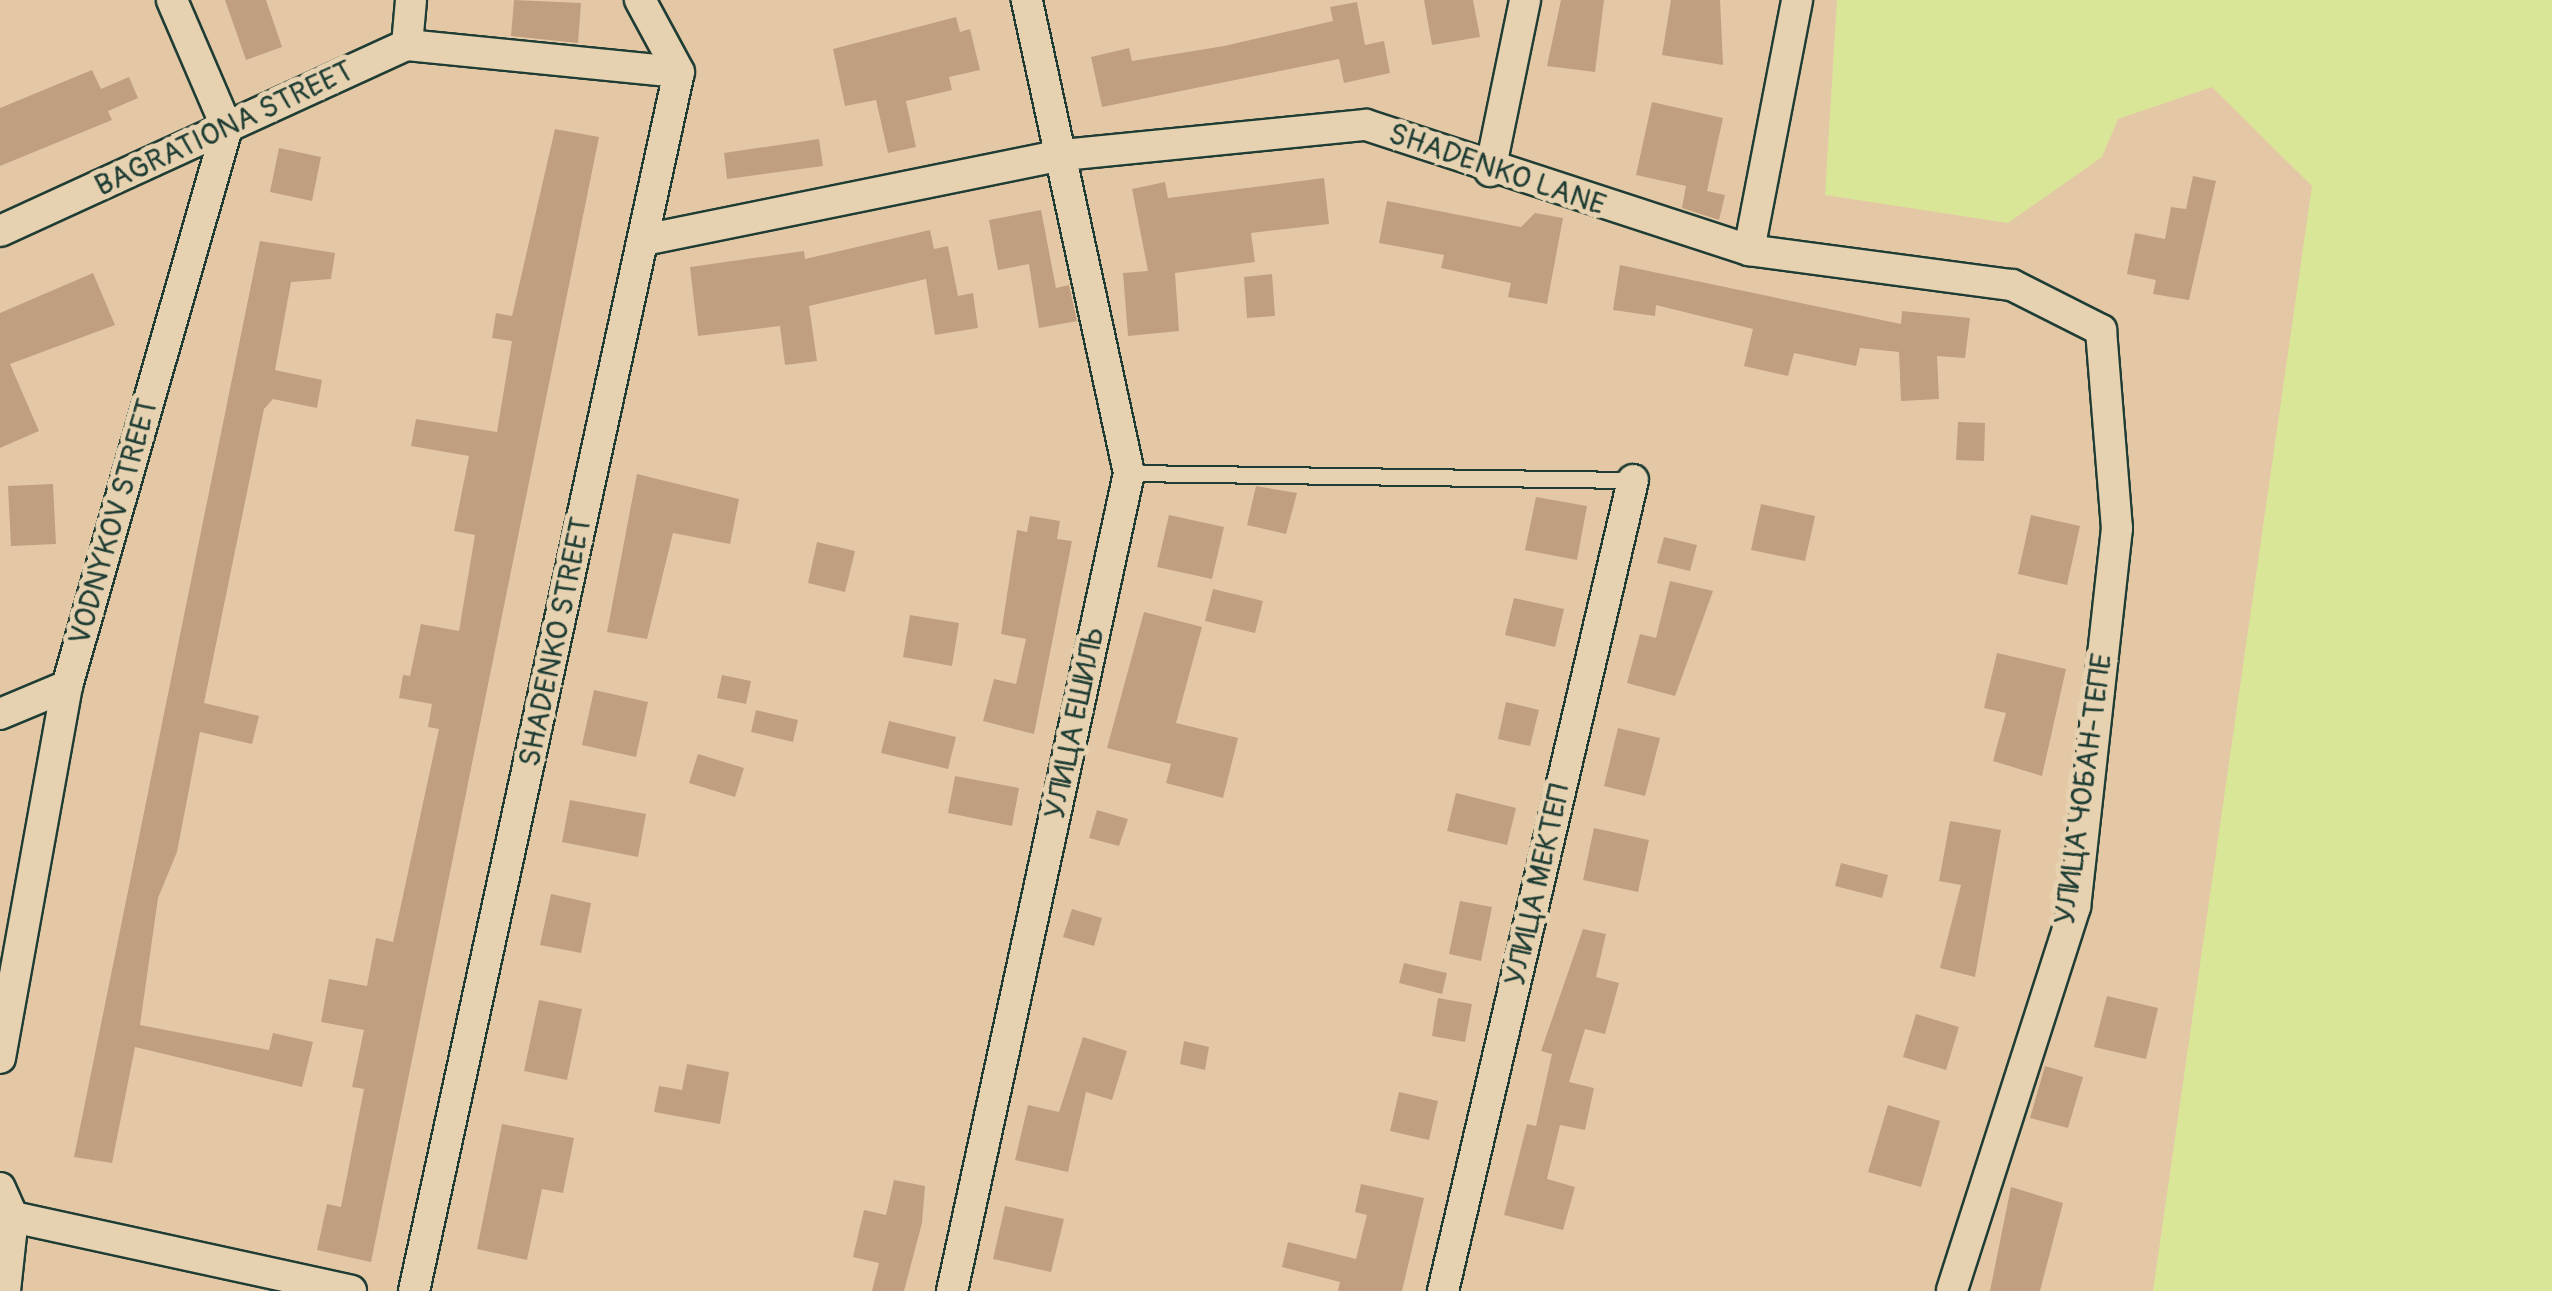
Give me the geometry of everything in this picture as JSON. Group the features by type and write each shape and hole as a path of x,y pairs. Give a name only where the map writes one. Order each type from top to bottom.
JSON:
{"street":[{"path":"172,0 227,128"},
{"path":"410,0 408,45 679,72"},
{"path":"640,0 679,72"},
{"name":"УЛИЦА ЕШИЛЬ","path":"952,1291 1129,472 1026,0"},
{"path":"1490,170 1526,0"},
{"path":"1749,250 1797,0"},
{"name":"BAGRATIONA STREET","path":"0,232 408,45"},
{"name":"SHADENKO STREET","path":"414,1291 679,72"},
{"name":"SHADENKO LANE","path":"644,240 1062,155 1366,125 1490,170 1749,250 2012,284 2101,330"},
{"name":"VODNYKOV STREET","path":"0,1058 67,686 227,128"},
{"name":"УЛИЦА ЧОБАН-ТЕПЕ","path":"1952,1291 2075,907 2117,528 2101,330"},
{"name":"УЛИЦА МЕКТЕП","path":"1442,1291 1633,480"},
{"path":"0,714 67,686"},
{"path":"0,1188 13,1217 5,1291"},
{"path":"13,1217 351,1291"}],"lane":[{"path":"1129,472 1633,480"}],"green space":[{"path":"1837,0 2552,0 2552,1291 2153,1291 2312,186 2212,87 2118,119 2102,157 2008,223 1825,195"}],"building":[{"path":"225,0 266,0 282,47 246,60"},
{"path":"514,0 581,3 578,43 511,36"},
{"path":"1424,0 1473,0 1480,37 1432,45"},
{"path":"1561,0 1604,0 1595,72 1547,66"},
{"path":"1671,0 1720,0 1723,65 1662,55"},
{"path":"1357,2 1365,45 1384,41 1390,73 1344,83 1339,59 1102,107 1091,57 1129,48 1132,61 1224,46 1333,21 1330,7"},
{"path":"956,17 960,32 970,29 980,70 949,77 952,90 906,101 916,147 888,153 876,100 845,106 833,49"},
{"path":"92,70 101,89 129,77 138,98 108,111 112,120 0,166 0,108"},
{"path":"1652,102 1723,118 1707,191 1725,195 1719,220 1682,208 1686,186 1636,175"},
{"path":"555,129 599,137 371,1262 317,1250 327,1204 341,1207 364,1089 352,1087 364,1030 321,1022 329,979 367,986 376,938 393,942 439,729 428,727 432,704 399,698 403,675 410,676 421,624 459,631 475,535 454,531 469,456 411,446 416,419 497,432 512,341 492,338 496,313 512,316"},
{"path":"819,139 823,166 727,179 724,153"},
{"path":"279,148 321,157 312,201 270,192"},
{"path":"2193,176 2216,181 2189,300 2153,294 2156,280 2127,274 2135,233 2165,239 2171,207 2186,209"},
{"path":"1324,178 1329,224 1251,233 1255,262 1175,273 1179,331 1128,336 1123,273 1148,271 1132,189 1165,182 1168,198"},
{"path":"1387,201 1521,227 1535,213 1563,218 1547,304 1508,297 1511,283 1441,268 1444,255 1379,243"},
{"path":"1041,210 1056,288 1069,285 1077,321 1039,328 1029,264 998,270 989,220"},
{"path":"930,230 934,249 948,246 958,296 973,293 978,328 935,335 926,279 809,306 817,361 785,365 780,326 698,336 690,267 804,251 805,259"},
{"path":"260,241 335,253 331,279 291,282 275,370 322,380 317,408 273,399 264,409 204,703 259,716 252,744 200,732 177,852 158,898 140,1025 269,1050 273,1033 313,1042 302,1087 135,1047 112,1163 74,1157"},
{"path":"1620,265 1901,324 1902,311 1970,318 1965,358 1937,356 1939,399 1901,401 1899,352 1860,348 1856,366 1794,353 1788,376 1744,366 1753,329 1656,305 1655,316 1613,310"},
{"path":"93,273 115,325 10,364 39,431 0,448 0,313"},
{"path":"1272,274 1275,316 1247,318 1244,277"},
{"path":"1958,422 1985,423 1984,461 1956,460"},
{"path":"637,474 739,499 730,544 673,533 647,639 607,632"},
{"path":"53,484 56,544 11,546 8,486"},
{"path":"1256,486 1297,493 1286,534 1247,525"},
{"path":"1536,497 1587,506 1577,560 1525,550"},
{"path":"1761,504 1815,516 1805,561 1751,550"},
{"path":"1169,515 1224,527 1212,579 1157,567"},
{"path":"2031,515 2080,526 2067,585 2018,574"},
{"path":"1030,516 1060,521 1057,539 1072,541 1034,734 983,721 994,679 1016,684 1026,639 1001,634 1017,530 1027,532"},
{"path":"1664,537 1697,545 1690,571 1657,563"},
{"path":"817,542 855,551 845,592 808,583"},
{"path":"1670,581 1713,591 1675,696 1627,683 1640,634 1656,638"},
{"path":"1213,589 1263,601 1255,633 1205,621"},
{"path":"1514,598 1564,609 1555,647 1505,635"},
{"path":"1144,612 1202,627 1176,723 1238,738 1223,798 1166,783 1171,764 1107,748"},
{"path":"910,615 959,623 952,666 903,657"},
{"path":"1997,653 2066,669 2042,776 1993,761 2006,713 1984,708"},
{"path":"722,675 751,681 746,704 717,698"},
{"path":"594,690 648,702 636,757 582,745"},
{"path":"1506,702 1539,710 1530,746 1498,739"},
{"path":"756,710 798,720 793,742 751,732"},
{"path":"889,721 956,737 948,769 881,753"},
{"path":"1618,728 1660,738 1645,796 1604,786"},
{"path":"698,754 744,768 735,797 689,783"},
{"path":"955,776 1019,788 1012,826 948,813"},
{"path":"1456,793 1516,808 1507,845 1447,831"},
{"path":"570,800 646,814 638,857 562,842"},
{"path":"1097,810 1128,819 1119,846 1089,838"},
{"path":"1950,821 2001,830 1975,977 1940,968 1961,885 1939,881"},
{"path":"1594,828 1649,840 1638,892 1583,880"},
{"path":"1841,863 1888,875 1882,898 1835,886"},
{"path":"551,894 591,903 581,953 540,945"},
{"path":"1460,901 1492,907 1481,961 1449,954"},
{"path":"1072,909 1102,918 1094,946 1063,937"},
{"path":"1583,929 1606,934 1596,977 1619,983 1605,1034 1585,1029 1569,1082 1594,1088 1585,1130 1560,1125 1547,1179 1575,1187 1563,1230 1504,1215 1527,1124 1536,1126 1552,1054 1541,1051"},
{"path":"1404,963 1447,973 1442,994 1399,983"},
{"path":"2107,996 2158,1008 2146,1059 2094,1047"},
{"path":"1438,998 1472,1004 1465,1042 1432,1036"},
{"path":"539,1000 582,1009 567,1080 524,1071"},
{"path":"1916,1014 1959,1027 1946,1070 1903,1057"},
{"path":"1083,1037 1127,1051 1112,1100 1086,1092 1068,1172 1015,1160 1028,1105 1059,1112"},
{"path":"1184,1041 1209,1047 1205,1070 1180,1064"},
{"path":"687,1064 729,1072 720,1124 654,1112 659,1086 682,1090"},
{"path":"2045,1066 2083,1077 2068,1128 2030,1118"},
{"path":"1399,1092 1438,1101 1429,1140 1390,1131"},
{"path":"1888,1105 1940,1121 1921,1187 1868,1172"},
{"path":"502,1124 574,1138 563,1193 542,1189 527,1260 477,1249"},
{"path":"894,1180 925,1186 922,1223 904,1291 872,1291 879,1263 853,1257 864,1210 886,1215"},
{"path":"1361,1184 1424,1198 1402,1291 1338,1291 1340,1282 1282,1267 1288,1242 1356,1259 1367,1215 1355,1212"},
{"path":"2011,1187 2063,1203 2040,1291 1990,1291"},
{"path":"1005,1206 1064,1219 1051,1272 993,1259"}]}
